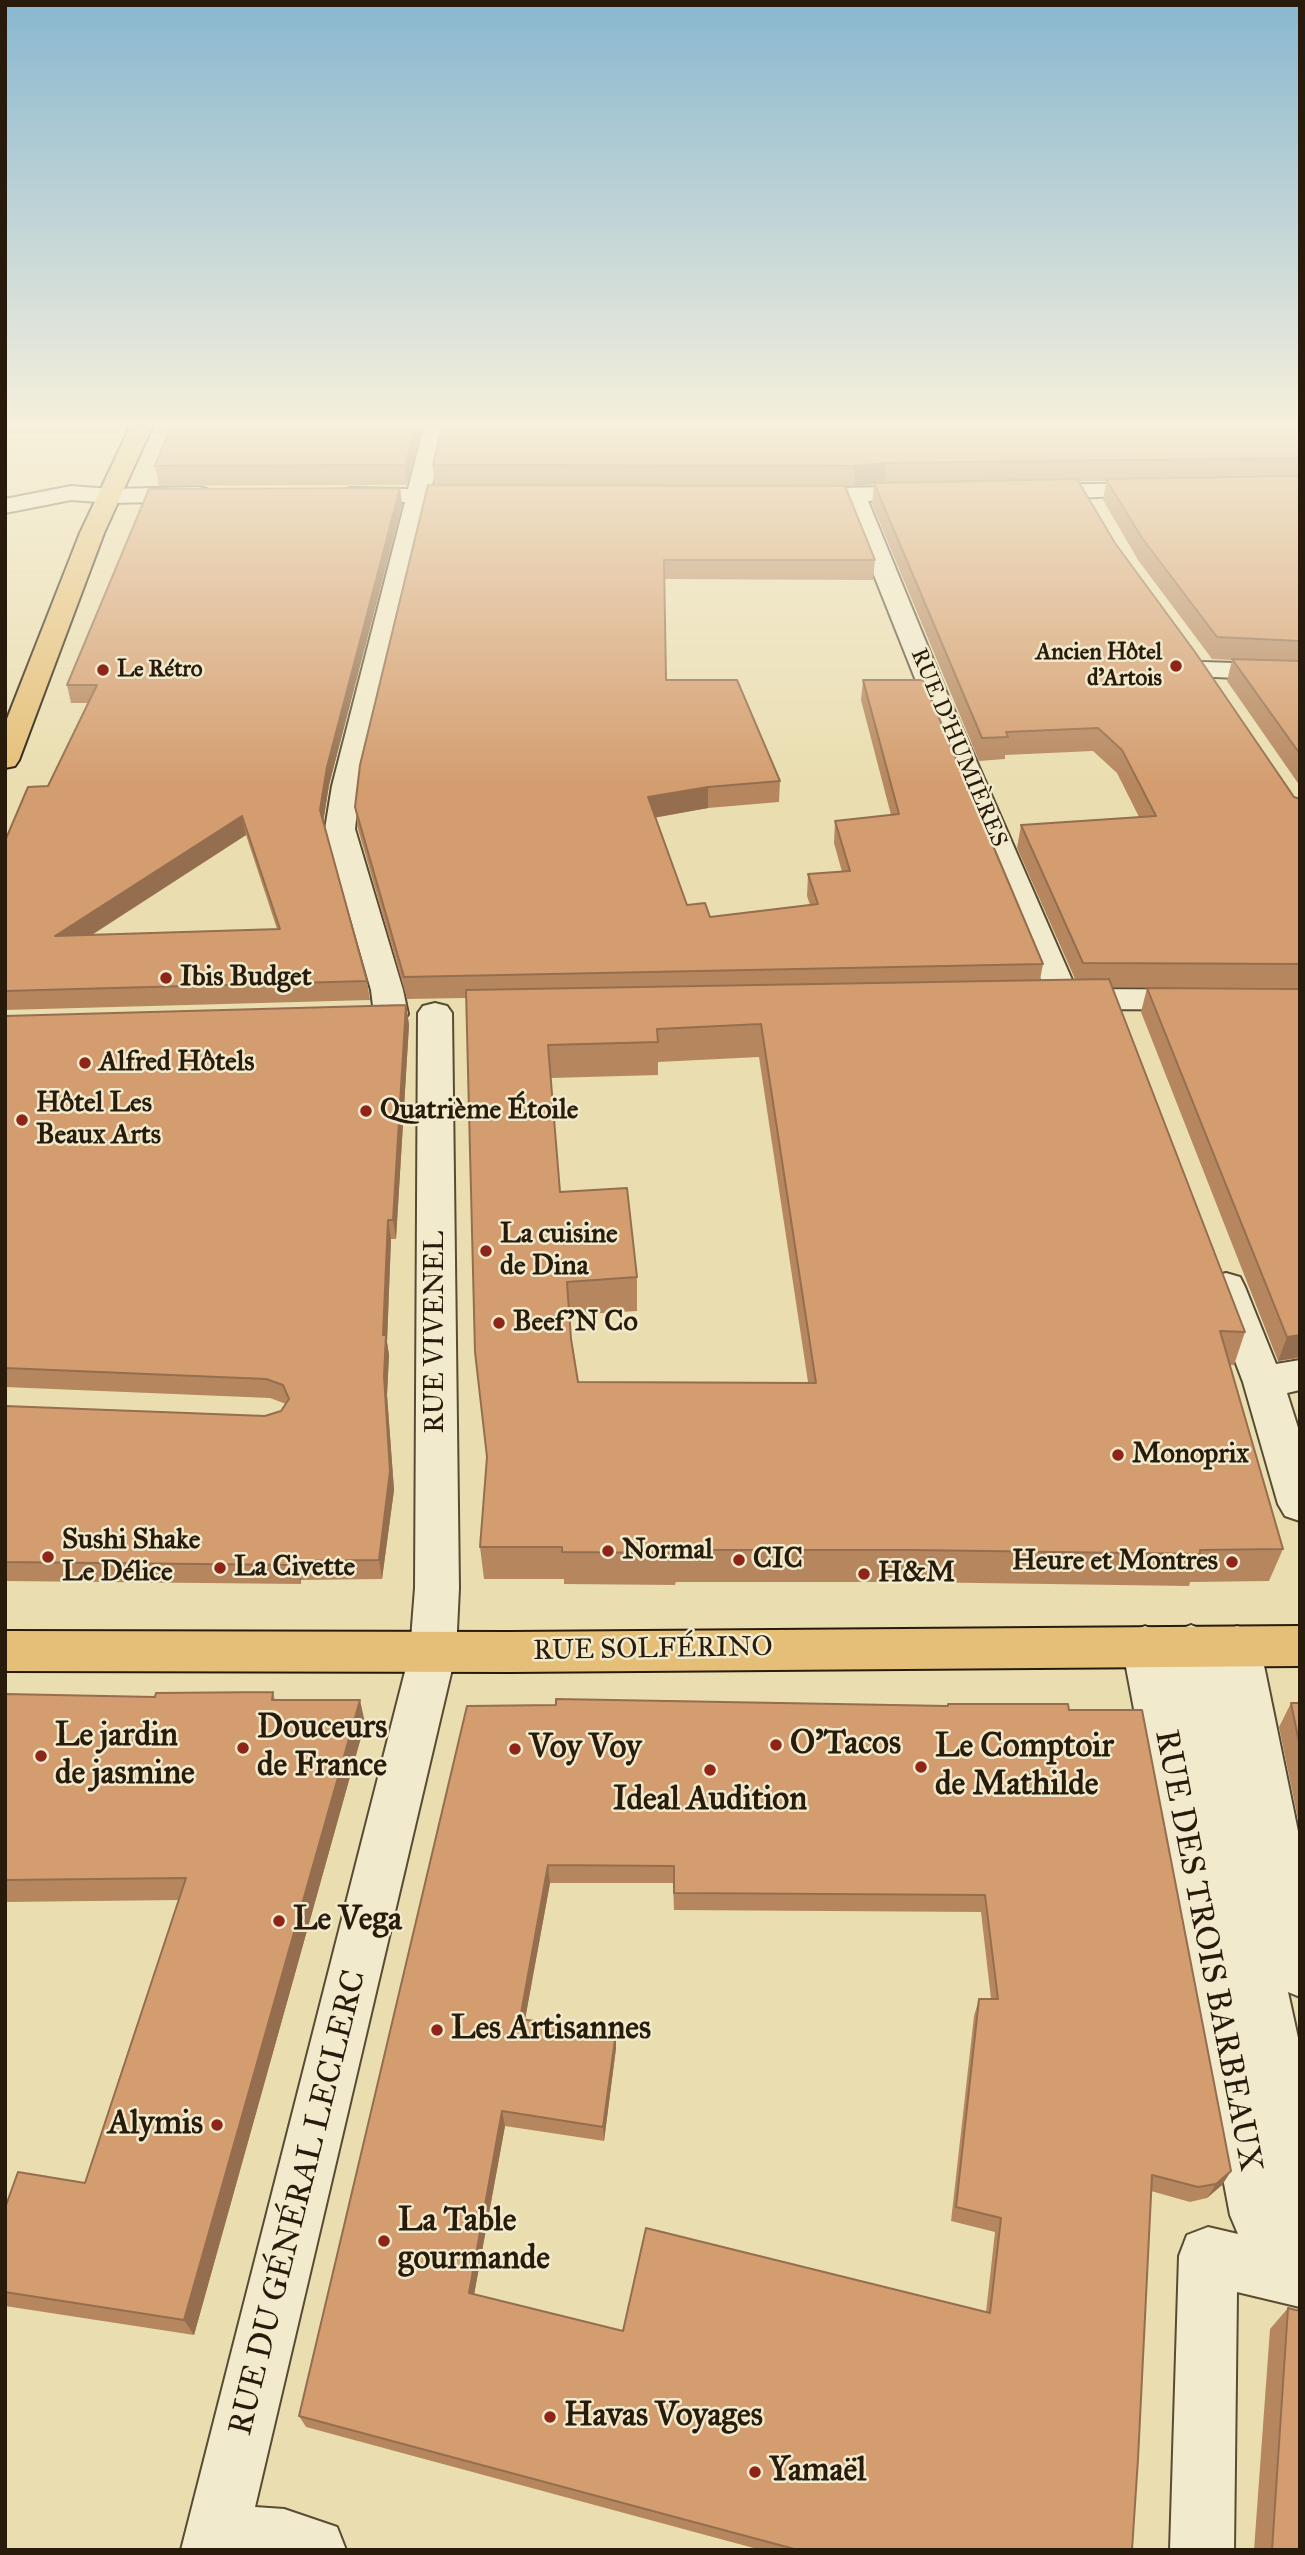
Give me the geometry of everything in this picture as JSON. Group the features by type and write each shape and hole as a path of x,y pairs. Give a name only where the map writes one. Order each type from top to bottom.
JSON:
{"main road":[{"path":"5,760 87,546"},
{"name":"RUE SOLFÉRINO","path":"5,1651 433,1652 1300,1646"}],"street":[{"path":"358,1015 391,1014 387,990 340,829 346,786 404,546"},
{"name":"RUE D'HUMIÈRES","path":"874,546 935,696 1049,999 1123,1014 1300,1000"},
{"path":"1187,649 1218,692"},
{"path":"1203,670 1300,673"},
{"name":"RUE VIVENEL","path":"391,1014 448,1012 437,1588 433,1652"},
{"path":"1216,1259 1281,1379 1300,1504"},
{"path":"1191,1646 1300,1971"},
{"name":"RUE DES TROIS BARBEAUX","path":"1191,1646 1300,2181"},
{"name":"RUE DES TROIS BARBEAUX","path":"1191,1646 1259,2215 1300,2225"},
{"name":"RUE DU GÉNÉRAL LECLERC","path":"215,2542 433,1652"},
{"path":"1202,2550 1208,2256 1300,2278"},
{"path":"215,2542 285,2542 314,2550"}],"building":[{"path":"125,546 385,546 327,767 320,810 367,981 5,991 5,841 28,787 48,786 97,685 67,685","holes":["242,816 280,929 55,936"]},
{"path":"413,546 869,546 875,560 664,560 666,680 737,680 780,781 708,787 648,797 687,905 705,903 710,917 818,904 808,874 850,871 835,821 899,814 863,680 923,680 1043,964 404,977 355,807 360,765"},
{"path":"901,546 1117,546 1195,652 1294,797 1300,799 1300,964 1083,963 1021,825 1156,816 1122,750 1098,728 1006,732 1008,737 982,738"},
{"path":"1148,546 1300,546 1300,641 1217,637"},
{"path":"1232,659 1300,661 1300,754"},
{"path":"1109,979 1245,1332 1220,1331 1283,1549 1200,1550 1200,1554 914,1550 676,1550 676,1553 562,1552 562,1547 480,1547 487,1457 475,1352 466,990","holes":["761,1024 816,1383 578,1382 571,1339 567,1282 637,1277 627,1188 560,1192 548,1045 658,1042 657,1029"]},
{"path":"1147,988 1300,989 1300,1335 1287,1337"},
{"path":"406,1005 393,1220 388,1220 383,1335 386,1335 384,1376 390,1471 379,1560 297,1561 296,1565 5,1562 5,1406 265,1416 281,1411 289,1399 283,1385 266,1379 5,1368 5,1016"},
{"path":"273,1692 272,1700 360,1700 184,2320 5,2292 5,2208 18,2172 85,2183 186,1878 5,1880 5,1694 155,1697 156,1693"},
{"path":"556,1699 948,1706 1068,1704 1069,1710 1142,1710 1231,2171 1216,2184 1198,2187 1152,2175 1132,2550 798,2550 299,2416 467,1706 556,1705","holes":["548,1865 674,1866 674,1893 985,1895 998,1999 979,1999 956,2207 1001,2218 990,2313 646,2228 623,2331 469,2293 502,2111 603,2127 616,2032 520,2019"]},
{"path":"1291,1703 1300,1703 1300,1747"},
{"path":"1288,2308 1300,2311 1300,2550 1272,2550"}],"place":[{"name":"Ancien Hôtel d'Artois","path":"1176,666"},
{"name":"Le Rétro","path":"103,670"},
{"name":"Ibis Budget","path":"166,978"},
{"name":"Alfred Hôtels","path":"85,1063"},
{"name":"Quatrième Étoile","path":"366,1111"},
{"name":"Hôtel Les Beaux Arts","path":"22,1120"},
{"name":"La cuisine de Dina","path":"486,1251"},
{"name":"Beef’N Co","path":"499,1323"},
{"name":"Monoprix","path":"1118,1455"},
{"name":"Normal","path":"608,1551"},
{"name":"Sushi Shake Le Délice","path":"48,1557"},
{"name":"CIC","path":"739,1560"},
{"name":"Heure et Montres","path":"1232,1562"},
{"name":"La Civette","path":"220,1568"},
{"name":"H&M","path":"864,1574"},
{"name":"O'Tacos","path":"776,1745"},
{"name":"Douceurs de France","path":"243,1748"},
{"name":"Voy Voy","path":"515,1749"},
{"name":"Le jardin de jasmine","path":"41,1756"},
{"name":"Le Comptoir de Mathilde","path":"921,1767"},
{"name":"Ideal Audition","path":"710,1770"},
{"name":"Le Vega","path":"279,1921"},
{"name":"Les Artisannes","path":"437,2030"},
{"name":"Alymis","path":"217,2125"},
{"name":"La Table gourmande","path":"384,2241"},
{"name":"Havas Voyages","path":"550,2417"},
{"name":"Yamaël","path":"755,2472"}]}
